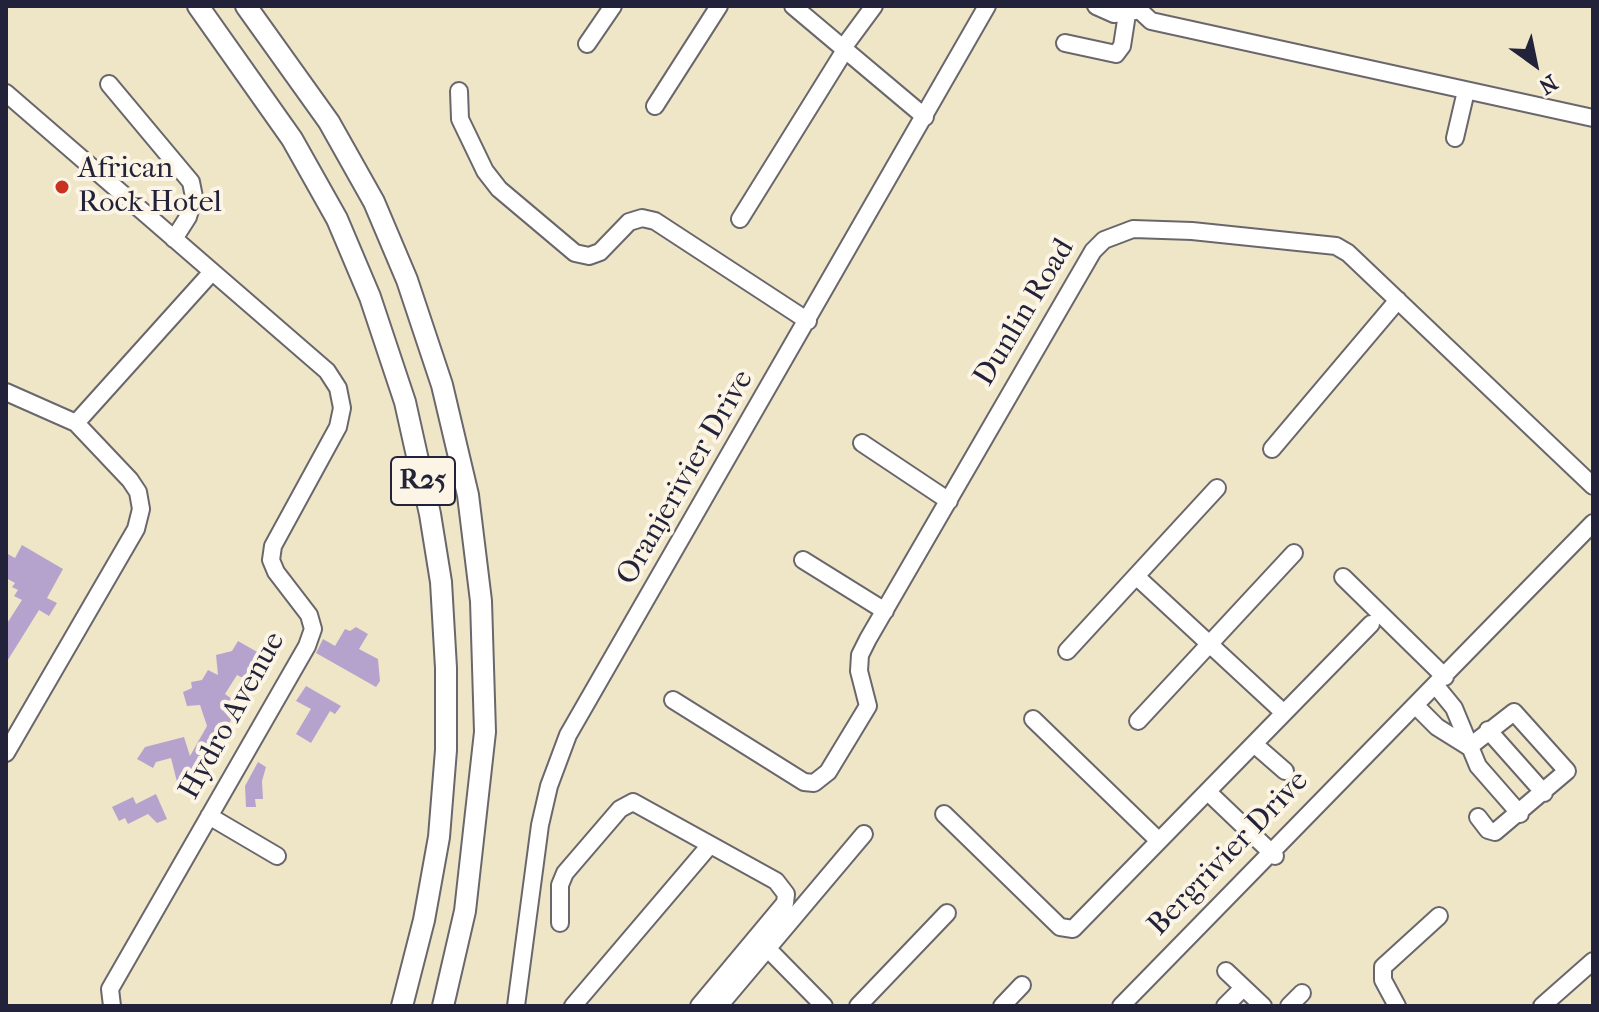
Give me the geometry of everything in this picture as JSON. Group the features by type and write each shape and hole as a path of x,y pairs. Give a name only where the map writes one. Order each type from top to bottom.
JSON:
{"main road":[{"name":"R25","path":"198,6 292,139 337,219 370,297 405,402 430,514 441,582 446,668 446,750 439,837 424,920 402,1006"},
{"name":"R25","path":"246,6 329,122 374,202 407,280 442,385 468,495 481,601 485,732 465,911 443,1006"}],"street":[{"path":"587,44 613,6"},
{"path":"655,106 719,6"},
{"path":"793,6 812,12 844,49 925,117"},
{"path":"740,219 844,49 874,6"},
{"name":"Oranjerivier Drive","path":"516,1006 530,880 556,763 568,735 987,6"},
{"path":"1096,6 1114,14 1133,10 1151,21 1593,118"},
{"path":"1065,43 1116,54 1122,46 1133,10"},
{"path":"109,84 191,182 194,197 188,217 174,239"},
{"path":"1452,136 1463,90"},
{"path":"459,91 460,119 485,171 499,189 575,253 589,256 600,252 629,222 642,218 655,221 808,321"},
{"path":"6,93 211,273 76,423"},
{"name":"Dunlin Road","path":"673,700 796,778 814,783 828,772 868,706 859,671 860,655 1093,251 1119,232 1133,229 1192,231 1319,242 1348,253 1593,486"},
{"name":"Hydro Avenue","path":"112,1006 110,989 307,646 313,629 309,615 276,572 271,560 273,546 338,427 342,408 338,388 327,371 211,273"},
{"path":"1272,449 1398,300"},
{"path":"6,392 76,423 138,492 141,509 136,529 6,753"},
{"path":"862,443 949,501"},
{"path":"1067,651 1217,488"},
{"name":"Bergrivier Drive","path":"1131,1006 1273,854 1593,523"},
{"path":"1138,721 1294,553"},
{"path":"803,560 885,611"},
{"path":"1137,577 1284,713"},
{"path":"1343,577 1441,682 1478,766 1520,814"},
{"path":"944,814 1065,928 1080,925 1371,624"},
{"path":"1416,706 1437,727 1469,747"},
{"path":"1469,747 1509,713 1516,712 1565,766 1565,775 1520,814 1493,832 1478,817"},
{"path":"1033,719 1159,841"},
{"path":"1488,730 1544,793"},
{"path":"1254,744 1285,771"},
{"path":"1208,792 1273,854"},
{"path":"560,923 560,885 565,873 626,804 639,803 776,881 786,894 776,916 699,1006"},
{"path":"209,816 277,856"},
{"path":"719,1006 864,834"},
{"path":"573,1006 710,845"},
{"name":"Bergrivier Drive","path":"1121,1006 1273,854"},
{"path":"858,1006 947,913"},
{"path":"1397,1006 1383,980 1383,967 1439,916"},
{"path":"767,948 824,1006"},
{"path":"1542,1006 1593,961"},
{"path":"1226,971 1263,1006"},
{"path":"1002,1006 1022,985"},
{"path":"1225,1006 1243,988"},
{"path":"1289,1006 1302,993"}],"building":[{"path":"22,545 63,569 47,598 57,603 49,616 39,610 6,663 6,625 22,600 14,596 18,590 12,587 15,583 6,578 6,553 15,558"},
{"path":"356,627 368,634 359,649 378,659 380,681 376,687 316,653 323,639 335,646 345,629 350,631"},
{"path":"238,641 259,653 250,668 256,674 243,678 237,675 225,694 232,699 236,708 218,750 204,742 208,764 193,769 194,777 177,782 171,758 156,762 153,768 137,759 145,747 184,737 190,756 207,726 200,705 187,706 183,692 192,688 191,682 202,680 208,670 218,675 216,655 232,651"},
{"path":"306,686 341,706 335,714 330,711 311,743 296,734 311,709 296,701"},
{"path":"258,762 266,767 262,781 263,799 255,799 256,807 246,807 245,786"},
{"path":"156,794 167,819 157,823 148,814 128,824 125,818 119,821 112,807 133,797 136,804"}],"place":[{"name":"African Rock Hotel","path":"62,187"}]}
